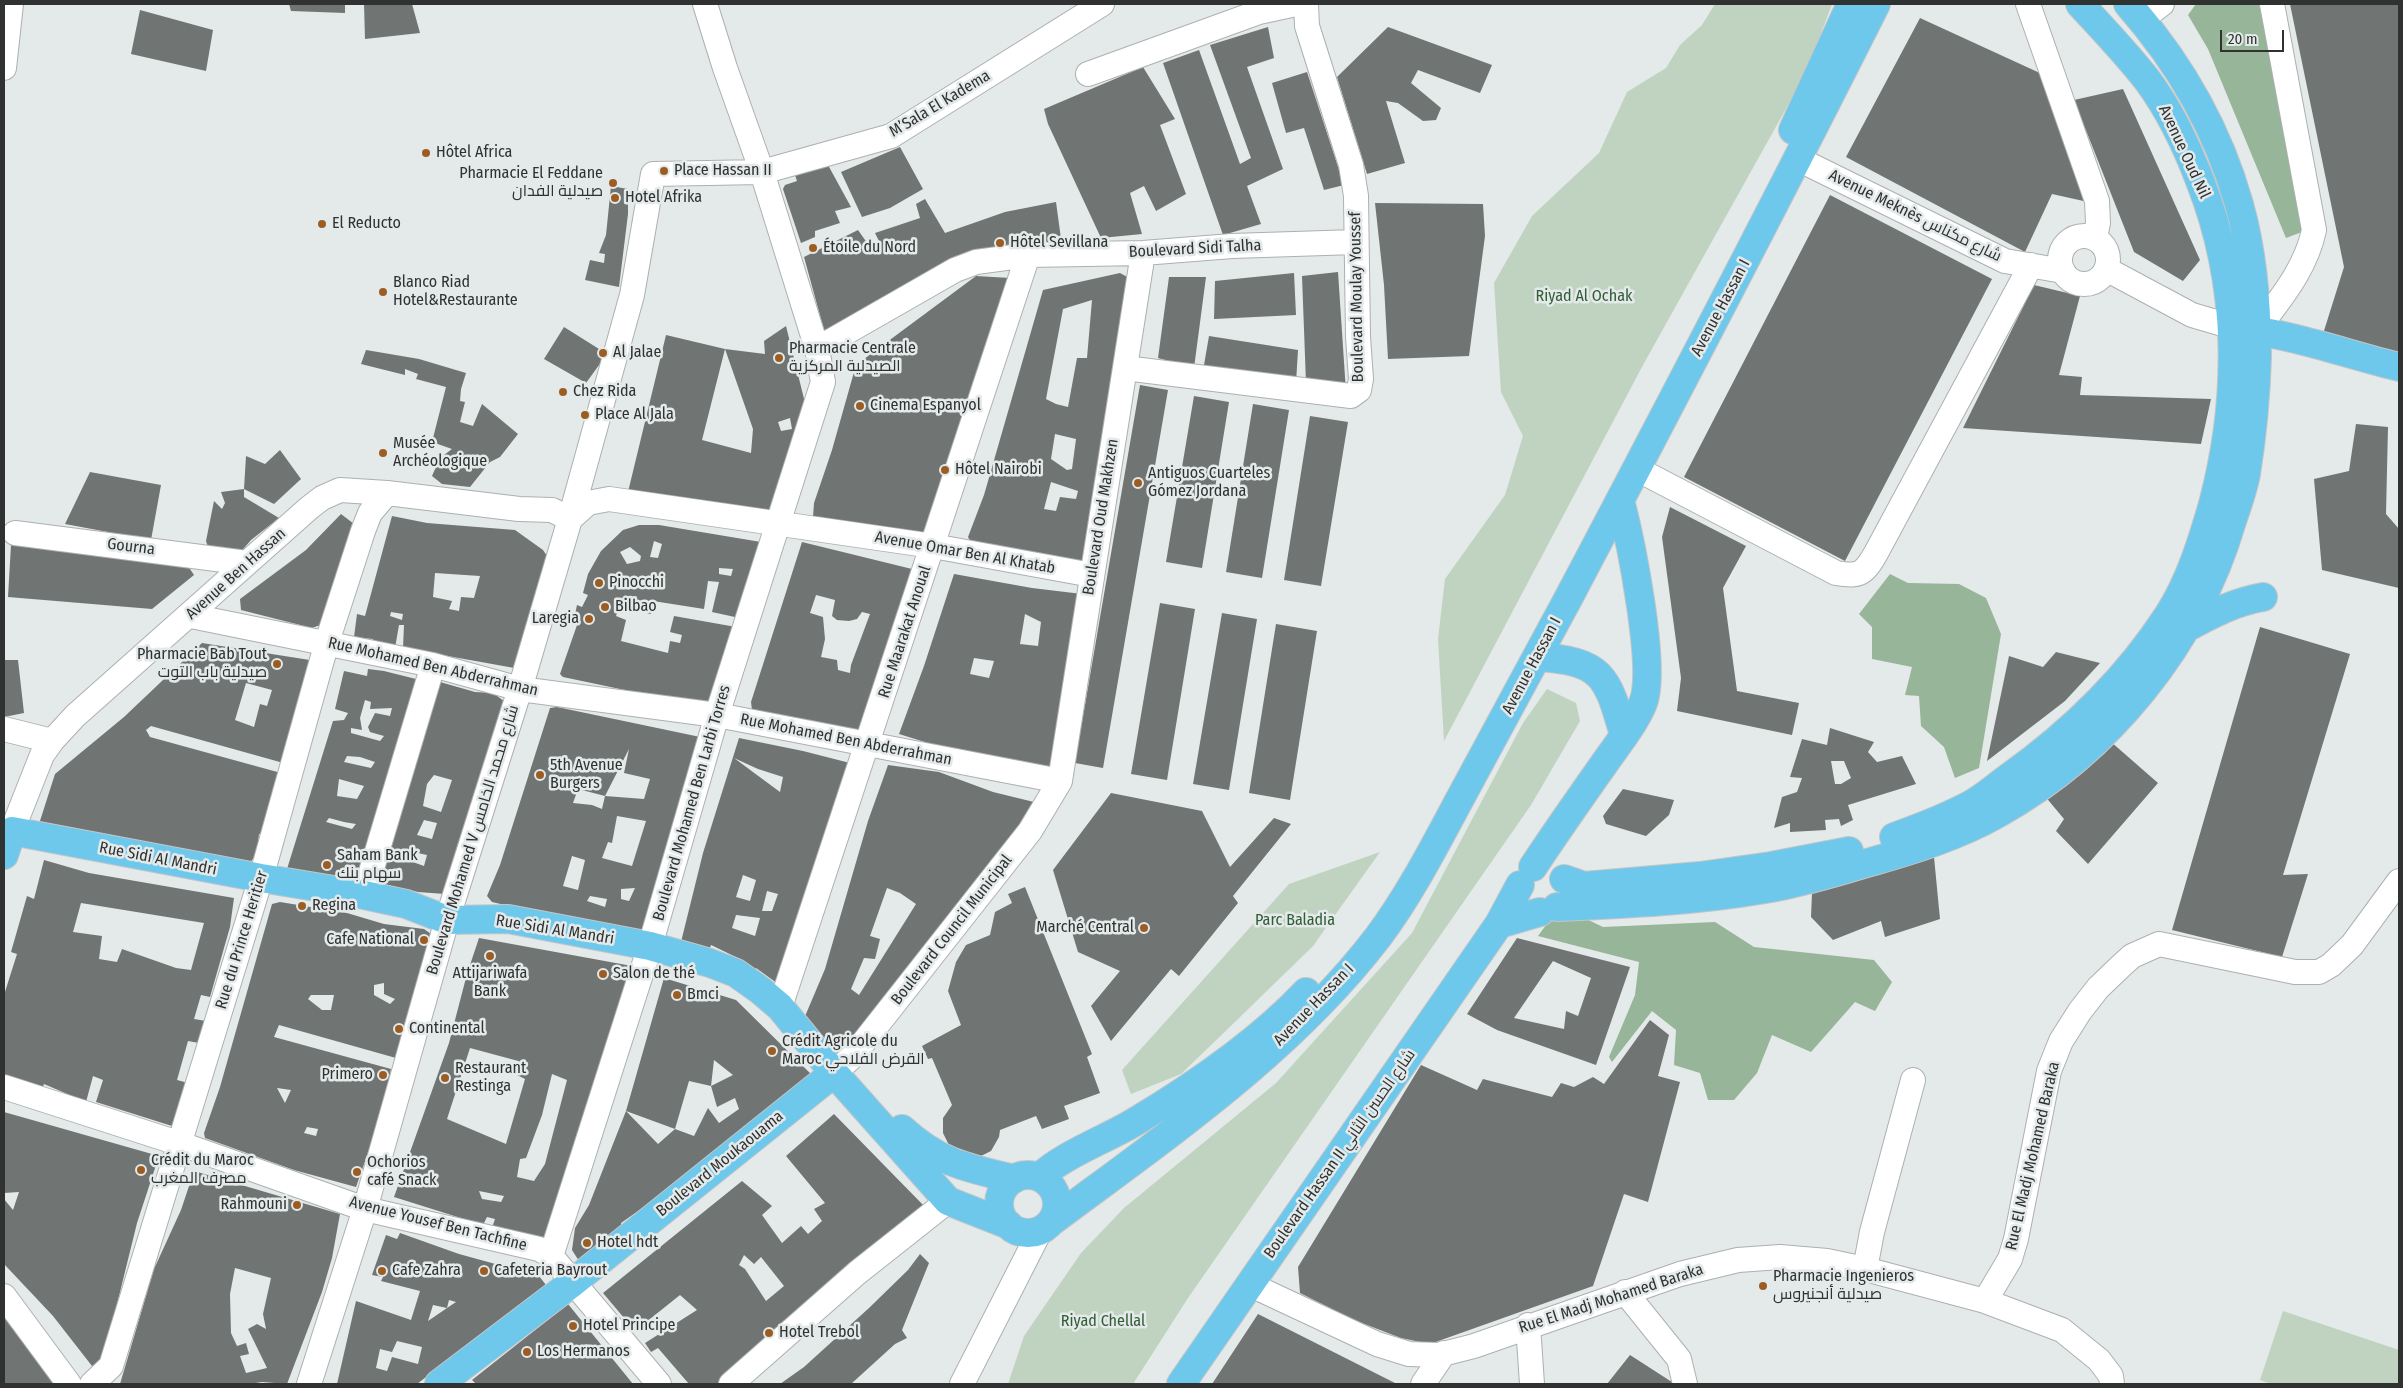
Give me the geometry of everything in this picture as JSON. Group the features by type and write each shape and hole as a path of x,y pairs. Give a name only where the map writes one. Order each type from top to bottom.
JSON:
{"main road":[{"name":"Avenue Hassan I","path":"1020,1180 1053,1167 1134,1123 1197,1084 1226,1062 1304,994 1362,929 1415,849 1474,746 1786,145 1851,4"},
{"name":"Avenue Hassan I","path":"1046,1226 1166,1137 1274,1048 1335,986 1372,943 1430,854 1538,657 1798,159 1876,4"},
{"name":"Avenue Oud Nil","path":"2080,4 2147,81 2180,136 2200,181 2245,329"},
{"name":"Avenue Oud Nil","path":"2133,9 2190,86 2215,136 2239,202 2252,258 2245,329"},
{"path":"2245,329 2306,340 2326,348 2399,367"},
{"path":"1499,924 1548,910 1659,902 1769,889 1915,850 1969,829 2000,812 2067,766 2099,738 2156,675 2203,599 2226,541 2245,477 2255,397 2245,329"},
{"path":"1543,875 1584,886 1700,876 1771,866 1851,851 1922,827 1968,807 2072,729 2134,663 2169,613 2187,580 2204,534 2224,462 2232,396 2245,329"},
{"name":"Boulevard Hassan II شارع الحسن الثاني","path":"1182,1384 1499,924 1543,875 1561,825 1624,735 1644,702 1647,679 1642,618 1626,523 1620,500"},
{"path":"2186,628 2240,601 2263,597"},
{"path":"1538,657 1573,660 1592,669 1600,677 1613,698 1624,735"},
{"name":"Rue Sidi Al Mandri","path":"8,843 261,878 364,895 406,904 447,920 508,919 650,946 710,963 736,973 760,990 780,1008 834,1073 866,1106 948,1201 1009,1225"},
{"path":"1543,875 1566,892 1564,900 1548,910 1527,907 1520,897 1543,875"},
{"name":"Boulevard Moukaouama","path":"439,1384 572,1282 834,1073"},
{"name":"Rue Sidi Al Mandri","path":"866,1106 881,1110 916,1142 946,1161 1020,1180"},
{"path":"948,1201 964,1193 1020,1180 1049,1183 1055,1192 1057,1207 1046,1226 1024,1232 1009,1225 1000,1210 1000,1200 1020,1180"}],"street":[{"path":"4,68 11,4"},
{"name":"Boulevard Mohamed Ben Larbi Torres","path":"551,1256 650,946 717,715 823,382 817,349 762,172 725,68 705,4"},
{"name":"M’Sala El Kadema","path":"632,295 653,174 762,172 891,136 1102,4"},
{"path":"1088,74 1259,12 1296,4"},
{"name":"Boulevard Moulay Youssef","path":"1125,368 1351,396 1359,390 1361,379 1358,337 1356,196 1351,165 1307,26 1306,4"},
{"path":"2028,4 2098,201 2096,237"},
{"path":"2133,9 2162,4"},
{"path":"2106,269 2192,316 2245,329 2293,282 2311,245 2314,230 2272,4"},
{"name":"Avenue Meknès شارع مكناس","path":"1798,159 2005,261 2063,271"},
{"path":"2078,237 2096,237 2104,246 2108,259 2106,269 2100,278 2090,283 2080,283 2070,279 2063,271 2060,260 2062,250 2069,241 2078,237"},
{"name":"Boulevard Sidi Talha","path":"817,349 955,270 976,262 1028,256 1143,253 1232,246 1356,242"},
{"name":"Boulevard Oud Makhzen","path":"1060,781 1143,253"},
{"name":"Rue Maarakat Anoual","path":"780,1008 868,746 1028,256"},
{"path":"1635,468 1836,573 1858,574 1867,569 1876,553 2031,265"},
{"name":"Boulevard Mohamed V شارع محمد الخامس","path":"309,1384 365,1209 447,920 520,689 561,514 632,295"},
{"name":"Avenue Ben Hassan","path":"8,843 42,755 75,716 191,616 309,508 330,494 340,490 387,493 561,514"},
{"name":"Rue du Prince Heritier","path":"92,1384 110,1366 261,878 327,642 370,512 387,493"},
{"name":"Avenue Omar Ben Al Khatab","path":"561,514 588,503 609,500 933,546 1092,575"},
{"name":"Gourna","path":"16,533 247,563"},
{"name":"Rue Mohamed Ben Abderrahman","path":"191,616 327,642 433,666 520,689 717,715 868,746 1060,781"},
{"path":"364,895 433,666"},
{"path":"4,729 52,741"},
{"name":"Boulevard Council Municipal","path":"834,1073 852,1057 965,915 1030,831 1060,781"},
{"name":"Rue El Madj Mohamed Baraka","path":"1985,1301 2010,1259 2016,1239 2049,1071 2061,1041 2098,988 2132,956 2159,944 2295,972 2319,972 2331,965 2352,944 2399,881"},
{"path":"1866,1269 1878,1206 1913,1080"},
{"name":"Avenue Yousef Ben Tachfine","path":"4,1087 178,1143 365,1209 539,1249 551,1256 659,1384"},
{"path":"731,1384 857,1273 948,1201"},
{"path":"962,1384 1046,1226"},
{"name":"Rue El Madj Mohamed Baraka","path":"1250,1285 1377,1344 1409,1354 1444,1353 1474,1346 1528,1325 1680,1274 1738,1260 1780,1256 1827,1261 1866,1269 1985,1301 2062,1330 2099,1360 2111,1376 2112,1384"},
{"path":"1625,1292 1679,1359 1685,1384"},
{"path":"4,1296 69,1384"},
{"path":"1528,1325 1532,1384"},
{"path":"1423,1384 1444,1353"}],"green space":[{"name":"Riyad Al Ochak","path":"1715,4 1832,4 1807,71 1643,365 1444,741 1438,639 1445,579 1505,495 1523,436 1501,392 1494,283 1532,216 1599,153 1627,92 1666,68 1680,45 1702,25"},
{"path":"2196,4 2259,4 2299,191 2302,232 2286,238 2208,49 2188,15"},
{"path":"1890,574 1908,583 1959,584 1986,598 2001,634 1979,768 1955,778 1944,747 1921,726 1919,696 1905,695 1912,667 1872,659 1872,627 1859,614"},
{"name":"Riyad Chellal","path":"1547,689 1576,703 1580,721 1531,805 1188,1298 1133,1384 1008,1384 1024,1336 1081,1253 1124,1208 1276,1083 1412,933 1523,723"},
{"name":"Parc Baladia","path":"1380,852 1313,946 1236,1021 1181,1074 1131,1094 1122,1070 1289,884"},
{"path":"1580,916 1603,927 1715,922 1754,947 1874,960 1892,982 1875,1011 1855,1002 1811,1052 1772,1035 1757,1073 1734,1100 1708,1100 1700,1073 1674,1065 1676,1030 1652,1011 1612,1062 1609,1057 1635,995 1639,962 1538,936 1549,921"},
{"path":"2283,1311 2399,1350 2399,1384 2271,1384 2260,1380"}],"building":[{"path":"289,4 345,4 345,13 291,11"},
{"path":"364,4 412,4 420,33 365,39"},
{"path":"2290,4 2399,4 2399,353 2323,334 2344,267"},
{"path":"140,10 213,30 206,71 131,54"},
{"path":"1920,18 2042,74 2088,202 2052,194 2025,252 1846,157"},
{"path":"1268,27 1274,58 1247,67 1283,169 1247,186 1261,224 1223,235 1163,63 1199,50 1240,164 1251,158 1210,45"},
{"path":"1388,27 1492,65 1480,93 1418,70 1411,83 1441,108 1436,120 1423,121 1398,103 1386,101 1405,163 1367,174 1337,77"},
{"path":"1143,67 1175,119 1160,125 1186,194 1156,211 1144,186 1130,193 1142,234 1101,238 1048,124 1044,109"},
{"path":"1307,72 1344,185 1324,190 1304,128 1286,133 1272,83"},
{"path":"2123,89 2200,260 2183,281 2134,252 2074,100"},
{"path":"900,147 923,189 890,208 862,217 841,172"},
{"path":"828,165 851,207 835,211 840,223 815,231 815,237 801,243 783,189 785,185 797,181 795,175"},
{"path":"611,186 628,189 628,214 619,287 585,280 590,260 604,263 605,254 599,253 606,235"},
{"path":"1830,195 1992,279 1845,561 1684,477"},
{"path":"925,199 945,233 1005,212 1056,202 1062,246 960,258 834,333 824,330 804,257 858,230 870,247 880,243 875,233 920,218 916,204"},
{"path":"1375,203 1483,204 1485,236 1469,356 1388,359 1384,285"},
{"path":"1338,272 1346,392 1306,383 1302,276"},
{"path":"1120,273 1131,279 1090,564 972,545 968,537 984,495 1043,290","holes":["1092,300 1087,358 1077,358 1068,407 1056,404 1046,399 1063,309","1055,434 1076,439 1072,469 1067,470 1051,459","1051,482 1078,491 1076,499 1060,497 1056,511 1044,509"]},
{"path":"1294,273 1296,315 1214,319 1215,281"},
{"path":"976,276 1010,278 930,535 813,517 814,503 832,450 856,365"},
{"path":"1169,277 1206,277 1194,368 1158,358"},
{"path":"2034,285 2080,296 2059,375 2082,377 2080,395 2211,399 2201,444 1963,428"},
{"path":"786,326 808,415 777,515 628,492 666,335 725,349 765,354 764,341","holes":["725,349 753,429 751,453 702,440","790,418 792,429 781,431 778,422"]},
{"path":"564,327 607,354 586,383 544,359"},
{"path":"1209,336 1298,350 1296,383 1204,365"},
{"path":"366,350 419,359 466,373 461,389 460,401 465,402 460,422 473,426 482,404 518,434 500,457 490,462 470,487 442,484 432,476 440,458 452,449 432,442 446,387 416,379 418,374 405,369 405,375 361,364"},
{"name":"Antiguos Cuarteles Gómez Jordana","path":"1140,385 1168,390 1103,768 1075,763"},
{"path":"1194,396 1229,402 1202,568 1166,562"},
{"path":"1253,404 1289,410 1262,578 1226,572"},
{"path":"1310,416 1348,422 1321,586 1284,580"},
{"path":"2356,424 2388,427 2386,514 2399,529 2399,588 2322,570 2314,479 2349,471"},
{"path":"280,450 301,479 274,504 244,489 246,456 265,464"},
{"path":"90,472 161,485 151,540 65,524"},
{"path":"244,489 244,497 279,518 251,540 239,554 210,553 206,541 214,501 222,509 225,503 221,492"},
{"path":"1670,507 1746,546 1723,588 1737,691 1799,703 1792,735 1677,711 1681,678 1662,537"},
{"path":"341,514 358,527 323,624 312,628 241,610 240,599 306,550"},
{"path":"392,516 427,523 515,530 543,550 551,562 520,669 403,648 404,625 399,625 395,648 371,645 373,639 354,637 357,614 365,616","holes":["435,573 480,576 474,598 461,597 459,611 449,609 452,601 433,597","391,612 403,614 402,620 390,616"]},
{"path":"639,525 659,525 767,543 744,619 712,612 719,582 708,581 704,609 653,601 651,614 619,607 616,616 626,620 621,641 668,653 670,641 680,643 682,635 670,632 674,616 736,627 715,709 563,677 560,674 577,625 573,624 577,605 582,607 588,595 583,593 588,574 601,551 623,530","holes":["654,541 662,544 658,558 650,557","630,547 641,556 640,561 627,564 620,552","719,568 733,569 731,576 719,574"]},
{"path":"802,542 912,569 881,671 867,734 752,710 751,702","holes":["816,595 835,600 832,616 837,620 849,621 857,619 862,612 870,614 851,665 850,673 838,670 837,660 821,657 825,639 823,617 810,613"]},
{"path":"11,545 188,566 194,575 152,609 8,597"},
{"path":"954,574 1032,588 1082,594 1053,772 954,751 899,734 924,666","holes":["1025,614 1041,622 1038,646 1020,644","974,658 994,661 989,678 970,674"]},
{"path":"1160,603 1195,609 1167,780 1131,774"},
{"path":"1222,613 1257,619 1229,790 1193,784"},
{"path":"1276,624 1317,631 1290,800 1249,793"},
{"path":"2260,627 2350,654 2283,875 2308,874 2282,957 2172,930"},
{"path":"202,643 316,661 287,764 151,726 146,730 150,737 281,773 265,834 259,834 257,853 250,863 39,824 55,774 124,717","holes":["246,683 272,690 267,706 260,704 254,727 235,720"]},
{"path":"2056,652 2100,663 2065,701 1987,761 2009,656 2043,667"},
{"path":"4,660 18,660 24,713 4,717"},
{"path":"368,669 420,680 361,877 354,881 287,869 333,721 344,720 348,713 335,709 344,671 367,676","holes":["365,700 371,702 370,709 392,708 390,716 375,713 368,727 370,732 384,736 380,741 351,733 351,728 362,730 360,718","347,756 360,757 375,762 371,768 344,762","339,779 364,786 357,799 337,796","329,818 356,824 352,829 326,822"]},
{"path":"440,682 475,692 493,693 508,704 445,894 418,892 378,883","holes":["434,775 452,780 441,812 423,806 427,784","424,820 437,823 432,839 417,835","413,852 427,855 424,866 410,861"]},
{"path":"557,707 705,738 643,930 539,913 492,902 487,896 500,865 550,708","holes":["629,749 624,773 650,779 644,799 605,796","578,789 605,796 602,809 592,805 573,803","617,816 646,821 632,866 602,858 608,842 612,843","572,856 585,860 578,890 563,886","635,888 629,901 621,899 621,889","590,896 607,899 605,907 587,901"]},
{"path":"1830,728 1874,742 1868,752 1877,762 1902,756 1916,784 1848,805 1853,820 1841,826 1839,819 1825,820 1826,830 1790,832 1790,823 1774,828 1782,797 1797,792 1802,778 1790,777 1802,739 1827,745","holes":["1831,761 1844,761 1851,778 1841,784 1835,784"]},
{"path":"739,738 803,751 846,762 856,767 781,986 756,968 752,974 738,964 740,959 711,945 709,951 681,942 703,853","holes":["734,758 758,769 783,777 780,792","743,875 756,880 750,901 736,897","767,891 778,894 772,911 762,911","736,915 760,918 755,936 732,928"]},
{"path":"2110,741 2158,783 2088,864 2056,831 2064,819 2044,795"},
{"path":"888,765 939,772 993,792 1038,803 840,1058 803,1021 825,969 868,821","holes":["887,888 900,893 916,904 859,995 851,989 864,958 875,959 880,939 870,936"]},
{"path":"1623,789 1674,800 1669,815 1646,836 1606,824 1603,816"},
{"name":"Marché Central","path":"1111,793 1202,811 1230,867 1274,818 1291,824 1233,896 1238,903 1179,976 1171,969 1111,1041 1091,1006 1120,971 1078,952 1053,870"},
{"path":"1934,857 1940,919 1885,937 1881,921 1833,940 1811,917 1812,893"},
{"path":"44,860 89,873 234,898 230,927 210,997 201,995 194,1019 206,1021 199,1043 188,1041 177,1080 188,1083 172,1126 96,1102 103,1080 93,1076 86,1102 44,1084 41,1091 4,1079 4,995 17,954 11,952 27,896 34,899","holes":["81,903 204,923 191,970 176,968 122,949 117,962 99,959 102,936 73,932"]},
{"path":"1025,887 1092,1054 1087,1057 1100,1093 1064,1106 1069,1119 1042,1129 1036,1116 1000,1130 999,1137 991,1151 977,1158 950,1147 943,1133 943,1118 952,1105 932,1058 928,1059 922,1046 961,1025 948,991 956,962 966,945 990,935 995,912 1012,903 1008,894"},
{"path":"280,902 347,913 384,924 424,929 434,936 396,1058 279,1025 274,1037 391,1069 379,1121 356,1187 294,1170 205,1138 204,1133 220,1087 272,904","holes":["384,983 384,994 395,999 390,1004 374,995 374,985","311,995 334,995 331,1010 322,1010 308,999","277,1088 291,1090 285,1103","307,1127 318,1129 316,1136 304,1133"]},
{"path":"479,938 632,966 546,1247 492,1228 495,1219 487,1217 483,1225 394,1197 449,1043 467,974","holes":["470,1048 522,1062 517,1075 525,1079 506,1144 447,1119","552,1074 567,1080 545,1164 534,1181 517,1177 520,1159 526,1158 542,1115","479,1191 504,1196 501,1202 482,1199"]},
{"path":"1517,938 1630,967 1596,1065 1497,1030 1467,1014","holes":["1553,961 1591,978 1578,1016 1566,1011 1564,1029 1514,1018"]},
{"path":"664,978 736,1000 816,1079 688,1176 621,1223 622,1229 579,1261 572,1250 575,1228 589,1205 626,1111","holes":["714,1060 733,1075 711,1086","689,1081 711,1086 717,1107 735,1098 739,1109 719,1123 708,1108 694,1136 675,1129","626,1111 675,1129 658,1144"]},
{"path":"1650,1020 1669,1035 1658,1076 1680,1082 1648,1202 1624,1194 1593,1286 1430,1344 1401,1338 1354,1320 1300,1293 1298,1267 1421,1065 1477,1090 1483,1079 1552,1097 1561,1083 1574,1087 1593,1077 1604,1084"},
{"path":"4,1112 159,1156 137,1223 103,1361 92,1366 53,1316 4,1264 4,1199 13,1210 19,1192 4,1193"},
{"path":"834,1114 925,1207 719,1384 689,1384 658,1348 651,1352 645,1343 697,1310 680,1295 635,1331 603,1293 742,1181 772,1206 762,1215 782,1243 801,1226 808,1234 822,1221 814,1209 825,1203 786,1156","holes":["744,1255 754,1264 761,1257 784,1286 766,1301 745,1269 739,1265"]},
{"path":"194,1171 340,1214 332,1258 322,1292 287,1384 262,1382 249,1384 120,1384 154,1269 181,1210","holes":["235,1268 271,1278 263,1314 266,1329 257,1324 248,1329 267,1368 246,1373 240,1356 249,1354 246,1343 237,1346 231,1333 230,1294"]},
{"path":"400,1233 459,1254 539,1276 546,1285 417,1384 337,1384 356,1301 411,1320 420,1291 381,1281 383,1277 372,1275 386,1235 397,1239","holes":["449,1300 456,1302 447,1308","433,1305 447,1308 428,1321","397,1341 422,1347 418,1364 392,1357 387,1371 376,1368 380,1349 392,1352"]},
{"path":"920,1254 929,1263 902,1330 907,1338 895,1344 851,1384 780,1384 804,1367 869,1308 908,1270"},
{"path":"568,1304 633,1384 476,1384 472,1380"},
{"path":"4,1312 17,1327 53,1384 4,1384"},
{"path":"1258,1314 1395,1383 1212,1384"},
{"path":"1630,1355 1675,1384 1607,1384"}],"place":[{"name":"Hôtel Africa","path":"426,153"},
{"name":"Place Hassan II","path":"664,171"},
{"name":"Pharmacie El Feddane صيدلية الفدان","path":"613,183"},
{"name":"Hotel Afrika","path":"615,198"},
{"name":"El Reducto","path":"322,224"},
{"name":"Hôtel Sevillana","path":"1000,243"},
{"name":"Étoile du Nord","path":"813,248"},
{"name":"Blanco Riad Hotel&Restaurante","path":"383,292"},
{"name":"Al Jalae","path":"603,353"},
{"name":"Pharmacie Centrale الصيدلية المركزية","path":"779,358"},
{"name":"Chez Rida","path":"563,392"},
{"name":"Cinema Espanyol","path":"860,406"},
{"name":"Place Al Jala","path":"585,415"},
{"name":"Musée Archéologique","path":"383,453"},
{"name":"Hôtel Nairobi","path":"945,470"},
{"name":"Antiguos Cuarteles Gómez Jordana","path":"1138,483"},
{"name":"Pinocchi","path":"599,583"},
{"name":"Bilbao","path":"605,607"},
{"name":"Laregia","path":"589,619"},
{"name":"Pharmacie Bab Tout صيدلية باب التوت","path":"277,664"},
{"name":"5th Avenue Burgers","path":"540,775"},
{"name":"Saham Bank سهام بنك","path":"327,865"},
{"name":"Regina","path":"302,906"},
{"name":"Marché Central","path":"1144,928"},
{"name":"Cafe National","path":"424,940"},
{"name":"Attijariwafa Bank","path":"490,956"},
{"name":"Salon de thé","path":"603,974"},
{"name":"Bmci","path":"677,995"},
{"name":"Continental","path":"399,1029"},
{"name":"Crédit Agricole du Maroc القرض الفلاحي","path":"772,1051"},
{"name":"Primero","path":"383,1075"},
{"name":"Restaurant Restinga","path":"445,1078"},
{"name":"Crédit du Maroc مصرف المغرب","path":"141,1170"},
{"name":"Ochorios café Snack","path":"357,1172"},
{"name":"Rahmouni","path":"297,1205"},
{"name":"Hotel hdt","path":"587,1243"},
{"name":"Cafe Zahra","path":"382,1271"},
{"name":"Cafeteria Bayrout","path":"484,1271"},
{"name":"Pharmacie Ingenieros صيدلية أنجنيروس","path":"1763,1286"},
{"name":"Hotel Principe","path":"573,1326"},
{"name":"Hotel Trebol","path":"769,1333"},
{"name":"Los Hermanos","path":"527,1352"}]}
